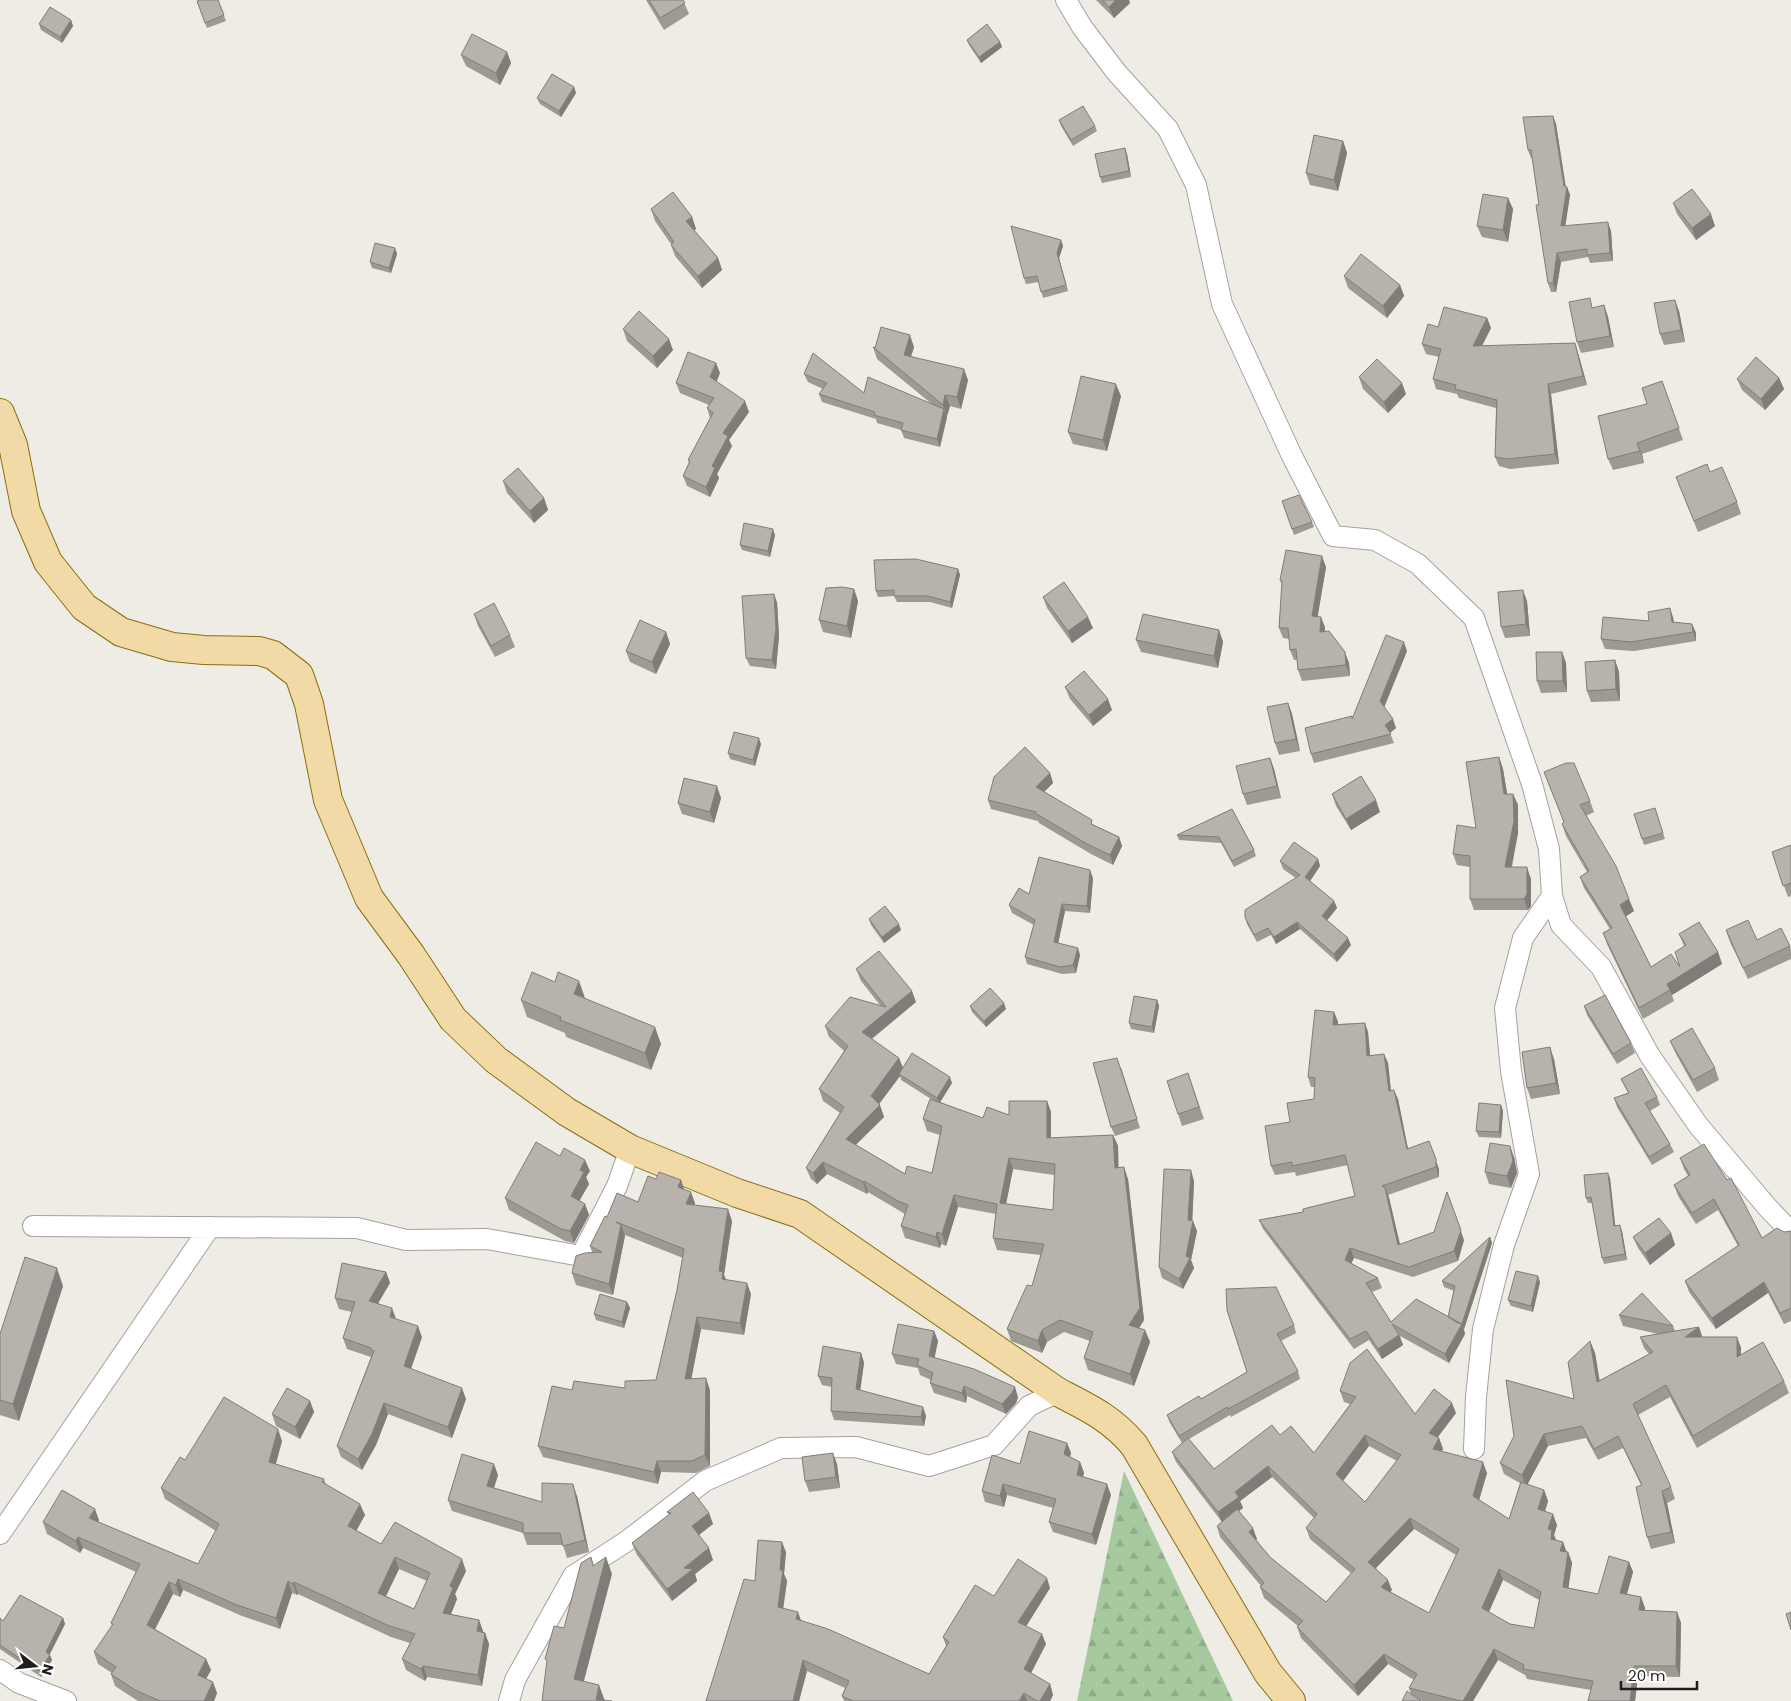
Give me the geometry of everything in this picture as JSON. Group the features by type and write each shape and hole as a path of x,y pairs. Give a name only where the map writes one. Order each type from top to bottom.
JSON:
{"main road":[{"path":"0,413 12,445 26,511 48,562 84,607 121,632 172,647 204,650 259,651 273,655 299,675 309,704 328,800 366,890 453,1019 496,1060 567,1112 630,1148 737,1193 800,1214 1058,1392 1103,1415 1121,1430 1134,1445 1268,1673 1291,1701"}],"street":[{"path":"1066,0 1082,27 1117,73 1168,129 1196,185 1222,304 1292,456 1333,536 1375,540 1418,564 1474,618 1532,784 1549,849 1552,896 1561,925 1601,967 1650,1056 1698,1125 1768,1208 1791,1232"},
{"path":"1474,1449 1476,1397 1483,1329 1504,1245 1529,1174 1511,1072 1505,1008 1523,938 1552,896"},
{"path":"33,1226 357,1228 406,1240 487,1239 581,1256 617,1186 630,1148"},
{"path":"0,1534 210,1227"},
{"path":"509,1701 515,1680 573,1576 627,1541 705,1480 781,1448 856,1447 929,1466 994,1445 1028,1406 1058,1392"},
{"path":"0,1670 19,1683 66,1701"}],"green space":[{"path":"1124,1471 1233,1701 1077,1701"}],"building":[{"path":"218,0 224,15 205,23 197,1"},
{"path":"649,0 683,0 685,3 660,18"},
{"path":"1103,0 1116,0 1109,7"},
{"path":"50,7 71,20 60,37 39,24"},
{"path":"987,24 1000,42 979,57 967,40"},
{"path":"472,34 507,52 496,73 461,55"},
{"path":"552,74 574,87 559,111 537,98"},
{"path":"1083,106 1095,126 1071,140 1059,120"},
{"path":"1553,116 1564,186 1567,187 1561,226 1608,222 1610,253 1587,255 1587,249 1557,253 1553,283 1548,283 1536,205 1539,205 1531,150 1528,150 1523,117"},
{"path":"1314,135 1343,141 1334,180 1306,173"},
{"path":"1125,148 1129,171 1100,177 1095,154"},
{"path":"1692,189 1711,214 1692,228 1673,203"},
{"path":"673,192 692,217 686,221 718,258 698,276 671,245 674,242 651,209"},
{"path":"1483,194 1508,198 1503,230 1477,226"},
{"path":"1011,226 1061,240 1057,253 1066,285 1041,292 1037,276 1024,278"},
{"path":"375,243 395,248 389,268 370,262"},
{"path":"1361,254 1400,285 1383,306 1344,276"},
{"path":"1590,298 1592,308 1604,305 1610,336 1577,342 1569,302"},
{"path":"1675,300 1681,330 1660,334 1654,303"},
{"path":"1444,307 1487,318 1473,346 1575,343 1583,376 1548,384 1555,454 1507,459 1495,457 1497,400 1455,389 1456,385 1433,379 1441,349 1422,344 1428,324 1438,327"},
{"path":"639,311 669,339 653,356 623,329"},
{"path":"881,327 910,335 904,355 964,369 957,397 945,395 943,405 873,347 875,348"},
{"path":"688,352 716,363 710,377 745,401 723,433 728,436 712,466 715,468 706,487 683,476 690,461 688,460 713,413 707,408 714,398 676,383"},
{"path":"813,353 864,393 868,377 944,409 937,439 901,430 903,423 874,415 875,412 819,394 827,383 804,374"},
{"path":"1756,357 1779,378 1761,399 1737,379"},
{"path":"1377,359 1402,383 1384,402 1359,377"},
{"path":"1081,376 1116,384 1103,440 1068,432"},
{"path":"1662,381 1679,428 1637,443 1640,451 1608,459 1598,416 1647,404 1642,388"},
{"path":"1707,464 1710,472 1722,467 1737,502 1694,521 1676,477"},
{"path":"518,468 544,498 530,511 503,481"},
{"path":"1299,495 1312,522 1292,529 1282,501"},
{"path":"744,523 773,529 768,551 740,545"},
{"path":"1286,550 1322,556 1312,616 1321,617 1320,632 1329,631 1345,652 1346,665 1298,670 1296,649 1290,650 1288,628 1279,628 1282,581 1280,580"},
{"path":"916,559 958,569 950,602 928,596 894,596 894,590 876,591 874,560"},
{"path":"1064,582 1088,617 1068,631 1043,597"},
{"path":"842,587 854,589 847,626 819,620 826,588"},
{"path":"1523,590 1526,624 1501,627 1498,592"},
{"path":"774,594 776,628 772,660 746,658 742,596"},
{"path":"494,603 510,635 491,646 474,614"},
{"path":"1670,608 1672,622 1692,624 1693,632 1631,642 1601,639 1603,617 1649,621 1648,612"},
{"path":"1143,614 1219,630 1214,656 1136,640"},
{"path":"640,620 666,632 652,662 626,651"},
{"path":"1386,635 1404,642 1380,701 1393,719 1385,725 1391,734 1311,754 1305,728 1352,716 1352,719"},
{"path":"1536,652 1562,652 1563,681 1537,681"},
{"path":"1615,660 1616,689 1587,691 1585,662"},
{"path":"1084,671 1108,699 1089,715 1065,687"},
{"path":"1288,703 1296,739 1275,743 1267,707"},
{"path":"734,732 759,738 753,760 728,753"},
{"path":"1025,747 1050,773 1036,787 1092,820 1091,824 1119,837 1110,855 1087,844 1036,812 988,800 994,777"},
{"path":"1499,757 1504,794 1513,794 1514,821 1505,867 1527,867 1527,894 1524,899 1470,899 1470,856 1453,854 1457,825 1476,828 1466,762"},
{"path":"1270,758 1277,786 1243,794 1236,766"},
{"path":"1566,763 1574,763 1590,801 1580,805 1616,866 1629,899 1620,905 1651,967 1671,954 1680,967 1675,952 1686,945 1679,934 1699,922 1718,952 1667,984 1670,990 1639,1008 1603,933 1612,928 1580,877 1589,871 1562,824 1564,822 1544,772"},
{"path":"1361,776 1376,800 1346,819 1332,794"},
{"path":"684,778 717,786 710,812 678,803"},
{"path":"1655,808 1663,833 1642,839 1634,814"},
{"path":"1232,809 1254,850 1232,861 1219,837 1177,835"},
{"path":"1294,842 1318,859 1305,877 1334,901 1322,916 1348,938 1334,954 1297,922 1274,937 1268,928 1254,935 1245,917 1245,910 1300,875 1280,861"},
{"path":"1791,845 1791,883 1783,886 1772,852"},
{"path":"1039,857 1090,870 1087,906 1062,904 1054,942 1078,948 1073,965 1060,967 1025,957 1035,920 1009,905 1019,888 1029,894"},
{"path":"885,906 899,924 882,937 869,919"},
{"path":"1748,920 1757,940 1781,928 1790,946 1743,968 1726,930"},
{"path":"879,951 912,991 862,1032 899,1058 871,1096 880,1105 846,1139 905,1174 907,1166 932,1173 942,1126 923,1119 930,1099 983,1118 987,1107 1009,1115 1009,1101 1047,1101 1047,1138 1113,1135 1115,1168 1124,1167 1140,1308 1129,1325 1145,1330 1130,1374 1084,1358 1093,1332 1060,1320 1042,1330 1038,1341 1007,1329 1027,1285 1032,1286 1044,1244 993,1238 997,1204 954,1195 942,1234 937,1232 936,1237 901,1226 908,1205 864,1181 823,1162 813,1173 806,1168 844,1107 819,1089 848,1046 825,1026 850,997 886,1007 856,969","holes":["1009,1158 1055,1164 1053,1210 1000,1203"]},
{"path":"532,972 555,982 558,972 579,981 574,994 655,1027 645,1053 560,1020 561,1017 521,1000"},
{"path":"990,988 1004,1003 984,1021 970,1006"},
{"path":"1605,995 1631,1043 1613,1054 1584,1006"},
{"path":"1134,996 1157,1000 1152,1027 1129,1023"},
{"path":"1315,1010 1334,1012 1333,1025 1365,1023 1367,1056 1384,1054 1389,1091 1394,1090 1407,1149 1429,1141 1436,1159 1436,1167 1382,1186 1385,1188 1398,1245 1434,1232 1447,1192 1461,1230 1454,1251 1409,1267 1350,1248 1345,1260 1378,1278 1366,1283 1391,1322 1416,1299 1462,1324 1445,1354 1392,1324 1399,1335 1378,1349 1366,1331 1350,1339 1259,1220 1303,1212 1303,1209 1355,1196 1345,1155 1292,1166 1292,1162 1271,1166 1265,1126 1290,1122 1287,1103 1314,1099 1315,1078 1308,1077"},
{"path":"1692,1028 1715,1068 1693,1080 1670,1041"},
{"path":"1550,1047 1556,1083 1527,1088 1522,1052"},
{"path":"912,1053 950,1077 937,1098 899,1074"},
{"path":"1117,1058 1137,1119 1111,1127 1093,1063"},
{"path":"1641,1068 1657,1097 1645,1103 1670,1144 1649,1157 1614,1098 1629,1093 1621,1079"},
{"path":"1188,1073 1199,1107 1178,1114 1167,1081"},
{"path":"1479,1103 1501,1105 1499,1132 1476,1131"},
{"path":"536,1142 560,1156 564,1148 585,1160 580,1170 584,1172 571,1196 585,1204 570,1231 561,1229 505,1198"},
{"path":"1490,1143 1510,1146 1513,1161 1507,1176 1485,1172"},
{"path":"1704,1144 1727,1180 1731,1178 1762,1238 1777,1228 1784,1232 1791,1231 1791,1308 1780,1313 1764,1282 1712,1318 1685,1281 1739,1245 1714,1199 1692,1213 1674,1185 1690,1175 1680,1158"},
{"path":"1164,1169 1191,1170 1188,1220 1193,1221 1186,1256 1190,1258 1179,1279 1159,1267"},
{"path":"659,1172 681,1180 678,1187 691,1192 686,1204 728,1209 719,1271 723,1272 722,1279 747,1283 740,1323 697,1317 685,1379 706,1378 705,1455 692,1461 657,1461 654,1472 538,1446 552,1386 572,1390 574,1381 625,1388 625,1381 656,1380 677,1290 684,1249 616,1222 621,1225 609,1284 572,1273 576,1256 585,1253 602,1252 590,1246 605,1216 607,1217 617,1193 638,1202 648,1176 656,1179"},
{"path":"1608,1173 1614,1226 1620,1225 1625,1254 1602,1258 1591,1197 1586,1198 1584,1175"},
{"path":"1659,1218 1671,1233 1645,1253 1633,1237"},
{"path":"1490,1237 1462,1324 1458,1323 1448,1317 1455,1286 1442,1281"},
{"path":"25,1257 57,1268 13,1404 0,1400 0,1334"},
{"path":"342,1263 386,1272 369,1301 392,1308 390,1317 418,1326 404,1366 462,1388 448,1427 384,1403 372,1434 358,1459 337,1446 374,1351 371,1348 343,1338 355,1302 335,1298"},
{"path":"1516,1271 1538,1276 1531,1306 1508,1300"},
{"path":"1276,1287 1294,1325 1277,1334 1298,1371 1228,1409 1227,1407 1179,1436 1167,1415 1199,1396 1201,1399 1247,1372 1227,1310 1226,1289"},
{"path":"1642,1293 1673,1326 1619,1315"},
{"path":"600,1294 627,1302 622,1322 594,1314"},
{"path":"898,1324 934,1331 929,1356 974,1369 1015,1387 1012,1393 1002,1404 964,1386 962,1393 930,1383 933,1373 917,1365 919,1359 892,1354"},
{"path":"1699,1327 1685,1337 1737,1337 1737,1357 1763,1342 1784,1381 1693,1436 1666,1385 1633,1404 1671,1487 1662,1491 1671,1532 1647,1537 1636,1487 1642,1485 1618,1436 1594,1449 1582,1426 1544,1434 1522,1475 1500,1463 1514,1436 1506,1380 1574,1399 1568,1362 1590,1341 1597,1382 1653,1352 1640,1337"},
{"path":"823,1346 861,1353 856,1389 923,1407 921,1417 831,1411 832,1378 818,1376"},
{"path":"1367,1349 1415,1414 1434,1389 1452,1403 1429,1433 1439,1438 1433,1449 1483,1462 1473,1496 1509,1519 1521,1482 1544,1490 1538,1509 1553,1514 1548,1529 1552,1530 1551,1539 1563,1542 1560,1551 1568,1552 1563,1587 1598,1594 1609,1556 1629,1562 1620,1593 1641,1597 1639,1610 1677,1612 1676,1666 1634,1666 1630,1701 1588,1701 1593,1681 1523,1669 1524,1665 1494,1649 1463,1701 1409,1688 1417,1674 1384,1654 1354,1685 1297,1627 1303,1621 1260,1587 1264,1583 1217,1526 1237,1509 1253,1528 1249,1532 1271,1558 1326,1602 1355,1569 1306,1528 1317,1514 1268,1466 1235,1492 1239,1497 1218,1512 1172,1452 1188,1438 1214,1469 1272,1425 1280,1435 1291,1426 1314,1453 1356,1397 1340,1391 1350,1363","holes":["1365,1435 1401,1455 1365,1502 1336,1474","1410,1518 1459,1549 1429,1613 1381,1587 1388,1580 1368,1562","1499,1569 1541,1592 1534,1628 1510,1624 1482,1608"]},
{"path":"287,1388 310,1401 295,1427 272,1414"},
{"path":"224,1397 278,1429 269,1462 324,1479 322,1482 360,1504 348,1526 381,1544 395,1522 462,1559 450,1586 453,1588 443,1613 479,1620 477,1631 485,1633 478,1675 423,1666 421,1669 402,1659 415,1634 387,1625 294,1582 293,1584 288,1581 276,1618 237,1605 178,1579 176,1585 169,1582 147,1625 206,1659 198,1675 213,1682 204,1701 160,1701 135,1690 111,1674 116,1667 94,1652 113,1624 111,1623 140,1564 78,1537 76,1541 43,1522 62,1490 95,1509 89,1518 198,1564 219,1524 161,1488 180,1457 185,1460","holes":["395,1557 430,1573 414,1609 378,1593"]},
{"path":"1029,1431 1067,1443 1064,1454 1080,1462 1077,1475 1107,1484 1092,1534 1049,1522 1056,1499 1003,1484 1000,1496 982,1491 992,1455 1020,1464"},
{"path":"833,1453 836,1477 805,1481 802,1457"},
{"path":"462,1454 494,1464 487,1486 542,1502 542,1483 573,1484 585,1540 563,1546 560,1533 523,1533 523,1523 448,1500"},
{"path":"693,1492 709,1513 692,1526 709,1548 684,1568 693,1569 667,1589 632,1543 671,1513 667,1512"},
{"path":"758,1540 782,1542 780,1570 783,1570 778,1607 798,1612 796,1619 828,1629 929,1674 949,1642 943,1637 975,1585 994,1596 1018,1559 1047,1578 1018,1622 1042,1634 1024,1669 1050,1684 1040,1701 1024,1693 1019,1701 853,1701 842,1696 849,1681 803,1660 793,1701 706,1701 744,1579 755,1581"},
{"path":"591,1557 593,1566 606,1557 574,1679 599,1685 596,1700 612,1701 542,1701 547,1660 545,1659 554,1626 564,1628 581,1563"},
{"path":"20,1595 63,1618 46,1652 50,1655 39,1671 0,1645 0,1618 3,1621"},
{"path":"1791,1612 1791,1630 1786,1614"},
{"path":"1407,1691 1421,1701 1402,1701"}]}
